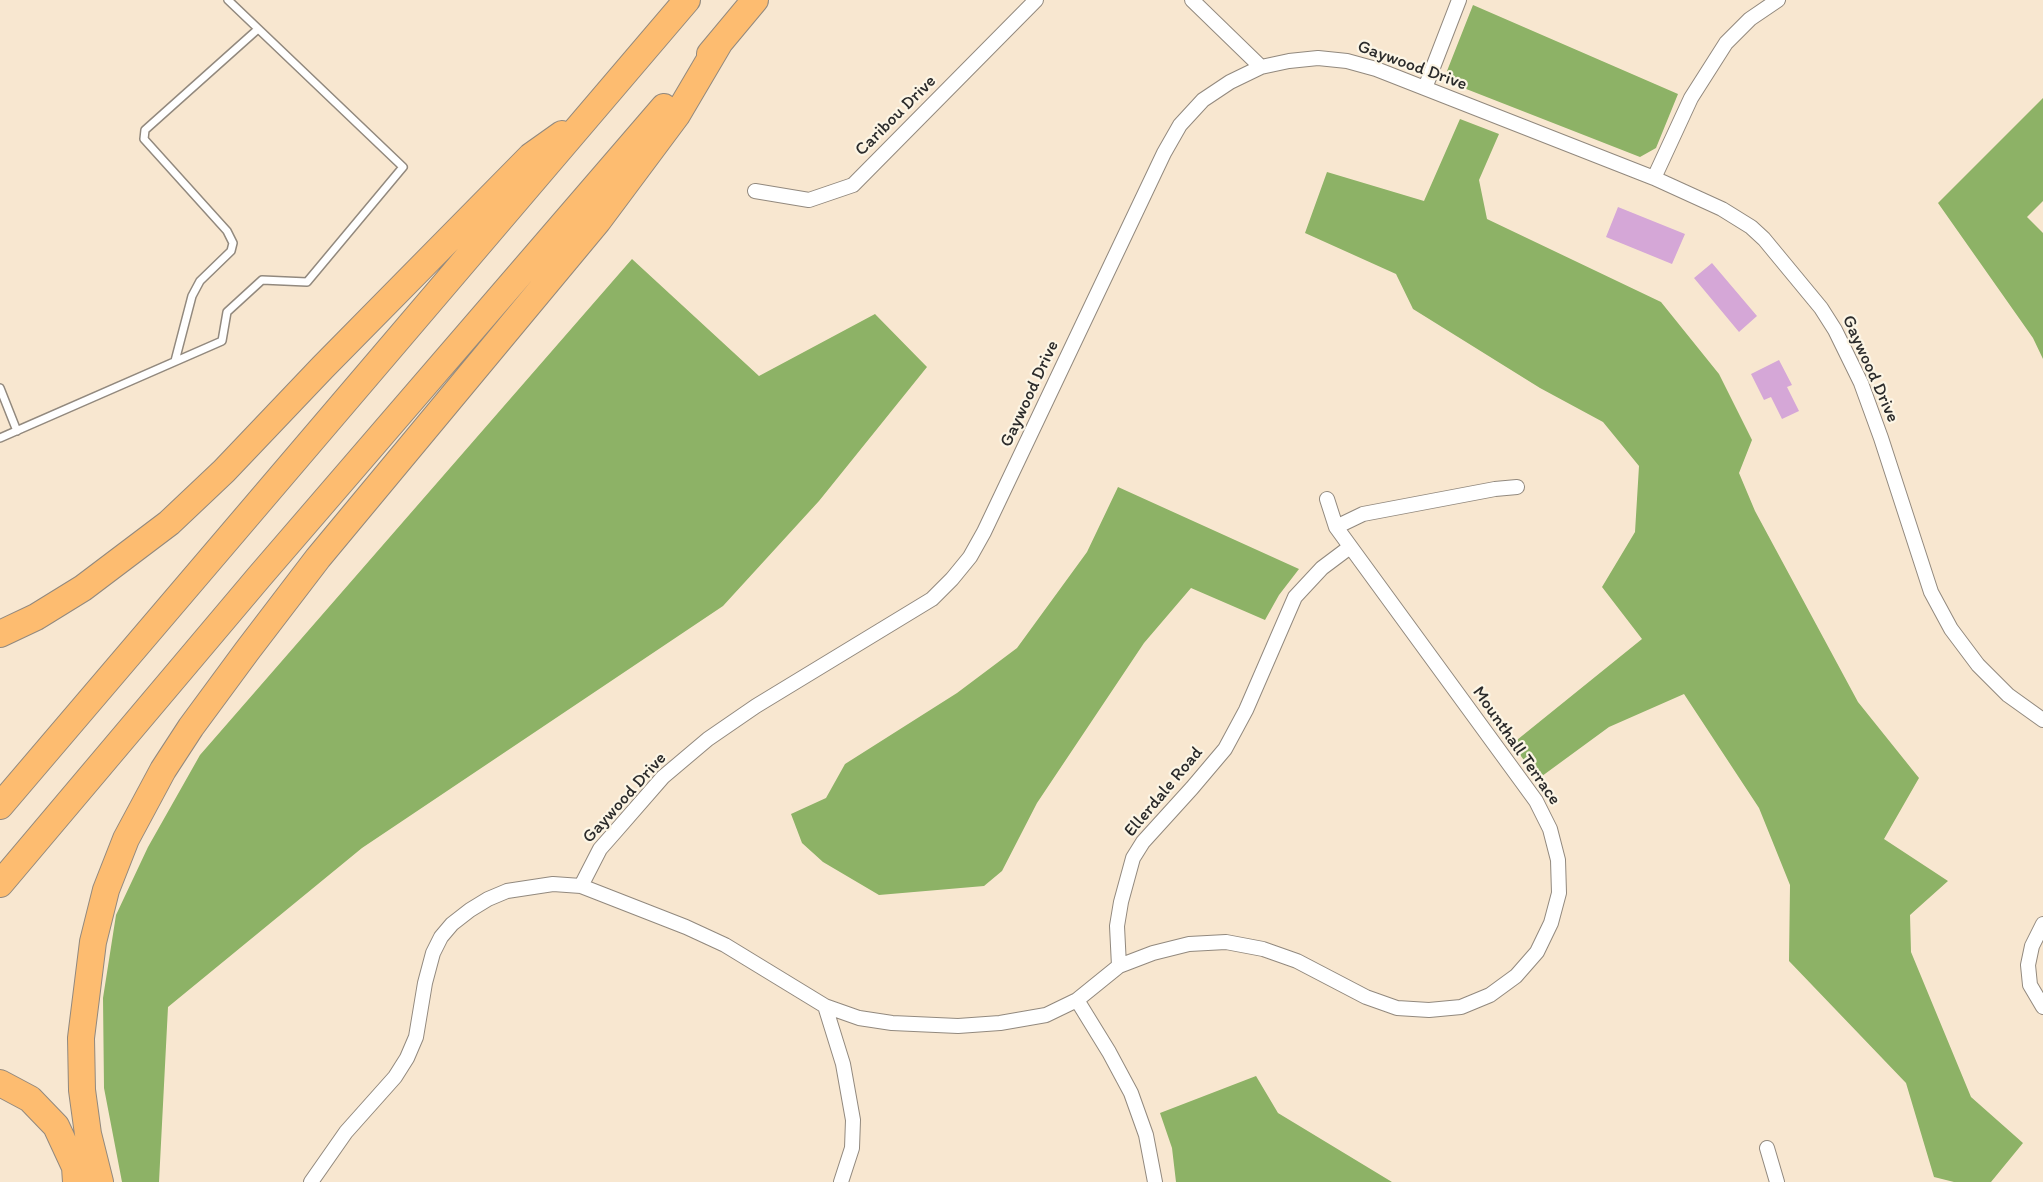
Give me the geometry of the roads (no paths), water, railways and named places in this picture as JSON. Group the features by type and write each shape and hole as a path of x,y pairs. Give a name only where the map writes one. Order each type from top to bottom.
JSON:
{"highway":[{"path":"0,806 687,0"},
{"path":"0,885 252,586 755,0"},
{"path":"100,1182 88,1134 82,1090 81,1038 93,942 106,890 126,839 163,770 185,735 318,558 598,221 677,115 720,42"},
{"path":"0,634 36,617 83,588 169,523 224,471 531,156 592,113"},
{"path":"0,1083 30,1099 56,1126 75,1167 76,1182"}],"street":[{"name":"Caribou Drive","path":"755,191 809,200 853,185 1036,0"},
{"path":"1192,0 1261,67"},
{"path":"1425,88 1459,0"},
{"path":"1654,178 1691,98 1726,43 1750,19 1778,0"},
{"name":"Gaywood Drive","path":"581,886 589,867 607,841 663,777 708,739 756,706 932,599 952,579 970,557 984,532 1164,153 1180,125 1203,100 1230,82 1261,67 1289,61 1318,58 1347,61 1425,88 1654,178 1722,209 1764,239 1821,308 1835,330 1861,382 1931,592 1946,620 1978,665 2008,695 2043,720"},
{"path":"1336,527 1363,514 1495,489 1517,487"},
{"name":"Mounthall Terrace","path":"1119,966 1153,953 1189,944 1226,942 1263,949 1297,962 1366,997 1397,1008 1429,1010 1461,1006 1490,995 1516,976 1537,952 1551,923 1559,892 1558,860 1550,829 1536,801 1336,527 1327,499"},
{"name":"Ellerdale Road","path":"1119,966 1117,926 1126,877 1133,858 1143,842 1210,768 1233,735 1295,597 1322,568 1350,547"},
{"path":"311,1182 346,1132 395,1077 406,1058 416,1036 425,983 433,953 452,924 488,899 507,891 554,884 581,886 686,927 724,945 825,1006 859,1018 892,1023 958,1026 1000,1023 1046,1015 1077,1000 1119,966"},
{"path":"2043,924 2032,946 2028,965 2030,985 2043,1007"},
{"path":"1077,1000 1110,1052 1131,1093 1146,1135 1155,1182"},
{"path":"825,1006 843,1064 853,1120 852,1148 841,1182"},
{"path":"1767,1149 1777,1182"}],"lane":[{"path":"0,438 222,341 227,312 262,280 307,282 404,166 228,0"},
{"path":"175,362 192,296 200,281 231,251 233,243 227,231 144,138 145,130 258,29"},
{"path":"0,388 17,431"}]}
